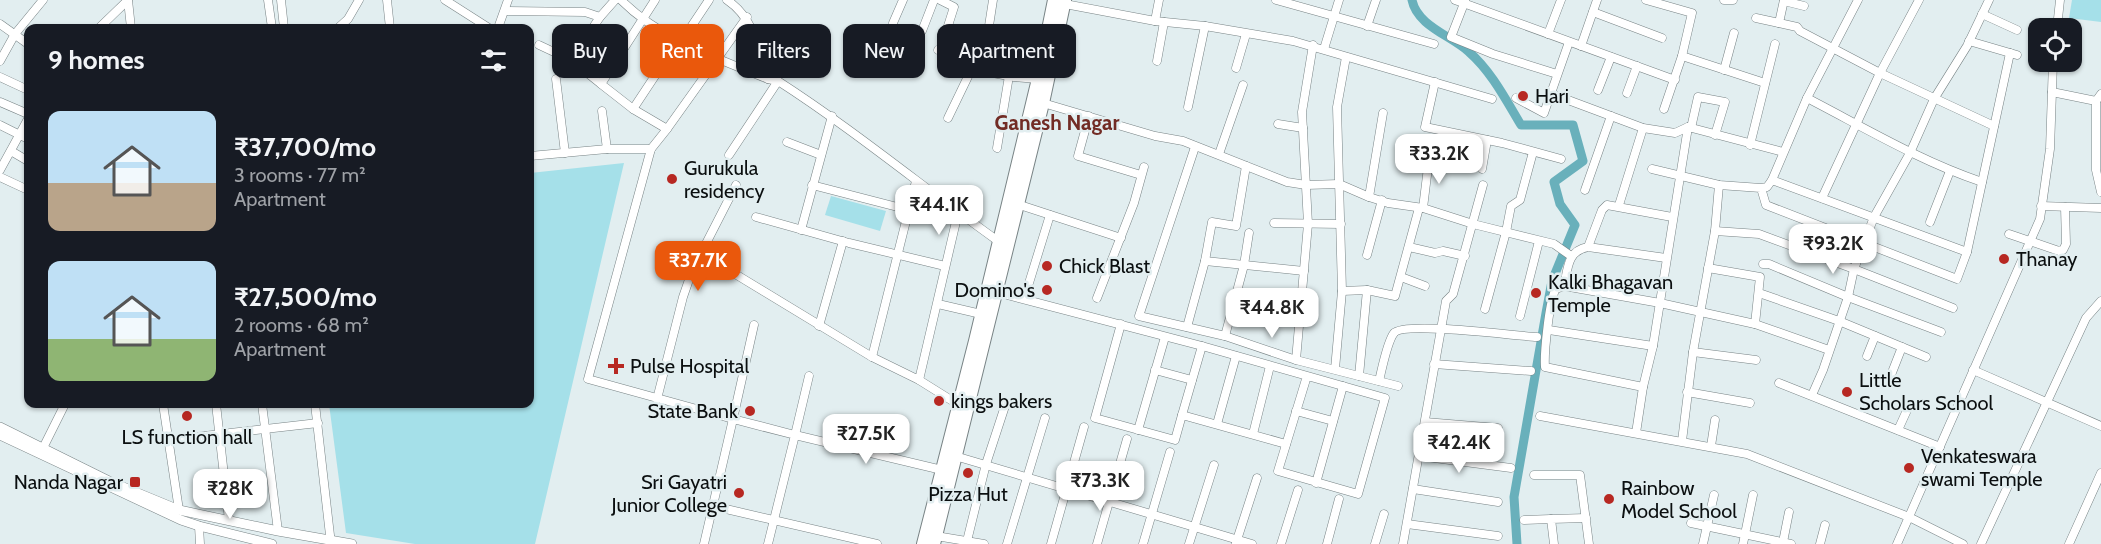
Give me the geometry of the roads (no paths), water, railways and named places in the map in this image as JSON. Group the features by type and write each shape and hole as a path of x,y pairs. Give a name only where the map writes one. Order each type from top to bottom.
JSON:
{"main road":[{"path":"935,540 980,339 981,314 998,240 1038,79 1062,1"},
{"path":"922,544 959,405 996,292 1043,103 1062,1"}],"street":[{"path":"0,61 15,34 43,0"},
{"path":"103,24 128,0"},
{"path":"128,0 131,24"},
{"path":"268,0 271,24"},
{"path":"281,0 284,24"},
{"path":"342,24 359,0"},
{"path":"387,0 390,24"},
{"path":"445,0 483,24"},
{"path":"500,24 508,0"},
{"path":"595,24 615,0"},
{"path":"621,0 649,24"},
{"path":"601,84 644,21 655,0"},
{"path":"692,24 709,0"},
{"path":"727,0 747,17 768,79"},
{"path":"893,23 903,0"},
{"path":"925,24 934,0"},
{"path":"940,0 954,7 949,24"},
{"path":"989,24 993,0"},
{"path":"1155,21 1159,0"},
{"path":"1276,0 1303,4 1333,16 1434,44"},
{"path":"1324,49 1339,0"},
{"path":"1367,26 1376,0"},
{"path":"1455,0 1675,80"},
{"path":"1548,34 1561,0"},
{"path":"1581,46 1597,0"},
{"path":"1646,0 1692,13 1682,56 1664,109"},
{"path":"1724,0 1733,0"},
{"path":"1652,169 1719,185 1767,187 1807,98 1858,0"},
{"path":"1822,198 1880,73 1919,0"},
{"path":"1812,395 1874,217 1910,153 1934,99 1969,41 1988,0"},
{"path":"2058,18 2060,0"},
{"path":"1062,1 1155,21 1271,36 1312,45 1492,99"},
{"path":"1779,23 1784,1 1804,6"},
{"path":"1465,2 1451,37 1493,54 1557,74"},
{"path":"506,11 585,12 600,17"},
{"path":"1593,12 1662,38"},
{"path":"1982,14 2017,30"},
{"path":"724,50 747,17"},
{"path":"1756,18 1797,27 1880,73 1994,126"},
{"path":"1157,62 1164,22"},
{"path":"0,24 24,41"},
{"path":"1188,107 1204,26"},
{"path":"1724,70 1734,33"},
{"path":"1236,68 1246,34"},
{"path":"1761,188 1767,205 1957,279 1967,252 1994,126 2014,54 1969,41"},
{"path":"1516,98 1544,113 1569,42"},
{"path":"1750,145 1775,44"},
{"path":"539,45 552,51"},
{"path":"1296,360 1308,224 1303,99 1312,45"},
{"path":"1682,56 1765,83"},
{"path":"1335,369 1342,291 1337,107 1346,57"},
{"path":"1598,90 1611,57"},
{"path":"724,61 778,81 832,116 916,182 998,240"},
{"path":"1627,93 1637,66"},
{"path":"1897,544 2040,219 2050,149 2053,72"},
{"path":"0,77 24,88"},
{"path":"594,78 633,109 667,129"},
{"path":"633,109 654,78"},
{"path":"704,78 651,149 588,380 795,435 942,470"},
{"path":"948,118 968,78"},
{"path":"997,148 1009,78"},
{"path":"1028,78 1038,79"},
{"path":"556,79 565,153"},
{"path":"729,154 778,81"},
{"path":"1435,82 1425,127 1561,159"},
{"path":"1219,154 1243,85"},
{"path":"2052,92 2099,98 2098,168 2101,192"},
{"path":"1552,94 1643,128 1675,133 1690,128 1783,152"},
{"path":"1636,433 1643,387 1653,346 1679,177 1698,97 1725,102 1715,135"},
{"path":"1807,98 1910,153 1982,182"},
{"path":"0,102 24,112"},
{"path":"1043,103 1155,136 1183,141 1287,182 1306,185 1339,184 1369,197 1421,208 1473,224 1554,244 1571,256"},
{"path":"602,111 607,149"},
{"path":"1369,197 1383,113"},
{"path":"801,230 832,116"},
{"path":"1089,116 1078,156 1142,176"},
{"path":"1585,190 1611,116"},
{"path":"1278,124 1304,128"},
{"path":"0,125 24,136"},
{"path":"0,170 24,126"},
{"path":"1618,205 1643,128"},
{"path":"1482,169 1487,140"},
{"path":"787,142 821,155"},
{"path":"1195,147 1139,316 1225,336 1296,360 1398,386"},
{"path":"534,156 607,149 651,149"},
{"path":"10,152 24,159"},
{"path":"1485,309 1511,206 1520,200 1533,152"},
{"path":"1342,291 1366,290 1395,296 1421,208 1429,159"},
{"path":"1097,298 1134,203 1144,166"},
{"path":"1187,327 1205,261 1212,222 1236,226 1246,166"},
{"path":"1930,222 1950,171"},
{"path":"0,177 24,186"},
{"path":"1772,180 1967,252"},
{"path":"872,357 916,182"},
{"path":"657,399 686,288 697,261 736,185"},
{"path":"812,185 909,210"},
{"path":"1403,544 1446,301 1453,294 1483,185"},
{"path":"1682,441 1693,352 1715,231 1719,185"},
{"path":"1367,255 1382,200"},
{"path":"1017,204 1121,238"},
{"path":"1588,247 1602,210 1608,205 1618,205 1672,217"},
{"path":"2042,206 2101,208"},
{"path":"2009,234 2059,251 2063,250 2066,244 2066,207"},
{"path":"919,380 958,213"},
{"path":"1029,283 1050,214"},
{"path":"756,217 843,242 945,266"},
{"path":"1274,223 1341,224"},
{"path":"1715,231 1759,234 1953,308"},
{"path":"1225,336 1244,265 1249,233"},
{"path":"1520,316 1539,241"},
{"path":"819,326 843,242"},
{"path":"1409,247 1465,256"},
{"path":"1564,286 1571,256 1580,248 1588,247 1666,258"},
{"path":"1205,261 1304,271"},
{"path":"1763,264 1769,264 1941,332"},
{"path":"722,266 819,326 872,357 919,380 959,405"},
{"path":"1708,268 1760,277 1755,324"},
{"path":"1401,277 1425,286"},
{"path":"1643,387 1547,369 1545,365 1552,296 1556,289 1564,286 1700,311 1755,324 1829,350"},
{"path":"1359,376 1366,290"},
{"path":"996,292 1202,346 1385,398 1358,494 1278,471 1307,376"},
{"path":"1759,293 1839,321 1926,357"},
{"path":"1981,544 2086,318 2101,301"},
{"path":"938,304 981,314"},
{"path":"1121,324 1095,418 1138,430 1175,440 1202,346"},
{"path":"704,544 754,325"},
{"path":"1379,381 1396,330 1440,328 1537,337"},
{"path":"1549,330 1653,346"},
{"path":"1867,356 1875,336"},
{"path":"1138,430 1165,337"},
{"path":"1891,375 1902,347"},
{"path":"1693,352 1756,360"},
{"path":"1217,424 1236,356"},
{"path":"1434,364 1531,371"},
{"path":"1253,434 1270,366"},
{"path":"1155,370 1192,380"},
{"path":"1973,370 2101,426"},
{"path":"768,544 809,376"},
{"path":"1779,383 1940,447"},
{"path":"1316,483 1343,386"},
{"path":"1687,392 1750,403"},
{"path":"967,541 986,464 1006,403"},
{"path":"43,448 63,408"},
{"path":"164,408 179,510"},
{"path":"217,408 229,520"},
{"path":"262,408 278,531"},
{"path":"316,408 332,543"},
{"path":"1898,430 1908,408"},
{"path":"1296,411 1333,421"},
{"path":"1182,415 1286,444"},
{"path":"1540,416 1747,454 1909,518 1963,544"},
{"path":"1007,544 1045,418"},
{"path":"1711,446 1715,420"},
{"path":"1425,422 1498,428"},
{"path":"169,440 318,423"},
{"path":"0,427 111,482 179,510 332,543 352,544"},
{"path":"1051,544 1084,427"},
{"path":"0,435 167,514 199,526 272,544"},
{"path":"1097,544 1127,439"},
{"path":"1143,544 1170,452"},
{"path":"955,456 1152,513 1236,542 1252,544"},
{"path":"1419,456 1511,468"},
{"path":"1189,544 1214,465"},
{"path":"2069,544 2101,473"},
{"path":"1534,475 1580,475 1589,544"},
{"path":"1236,542 1257,477"},
{"path":"1413,489 1498,502"},
{"path":"1281,544 1298,490"},
{"path":"1703,544 1714,495"},
{"path":"1743,544 1753,495"},
{"path":"1327,544 1339,499"},
{"path":"713,506 877,544"},
{"path":"1691,523 1787,543 1789,512"},
{"path":"1375,544 1384,514"},
{"path":"1524,520 1586,518"},
{"path":"1551,519 1554,544"},
{"path":"1407,524 1498,536"},
{"path":"1820,544 1825,525"},
{"path":"199,526 200,544"},
{"path":"935,540 984,544"}],"waterway":[{"path":"1412,0 1415,9 1428,24 1462,46 1484,68 1498,86 1521,125 1573,125 1583,161 1554,182 1560,204 1575,225 1552,281 1546,313 1514,497 1517,544"}],"place":[{"name":"Hari","path":"1523,96"},
{"name":"Gurukula residency","path":"672,179"},
{"name":"Thanay","path":"2004,259"},
{"name":"Chick Blast","path":"1047,266"},
{"name":"Domino's","path":"1047,290"},
{"name":"Kalki Bhagavan Temple","path":"1536,293"},
{"name":"Pulse Hospital","path":"616,366"},
{"name":"Little Scholars School","path":"1847,392"},
{"name":"kings bakers","path":"939,401"},
{"name":"State Bank","path":"750,411"},
{"name":"LS function hall","path":"187,416"},
{"name":"Venkateswara swami Temple","path":"1909,468"},
{"name":"Pizza Hut","path":"968,473"},
{"name":"Nanda Nagar","path":"135,482"},
{"name":"Sri Gayatri Junior College","path":"739,493"},
{"name":"Rainbow Model School","path":"1609,499"}],"district":[{"name":"Ganesh Nagar","path":"1057,122"}]}
